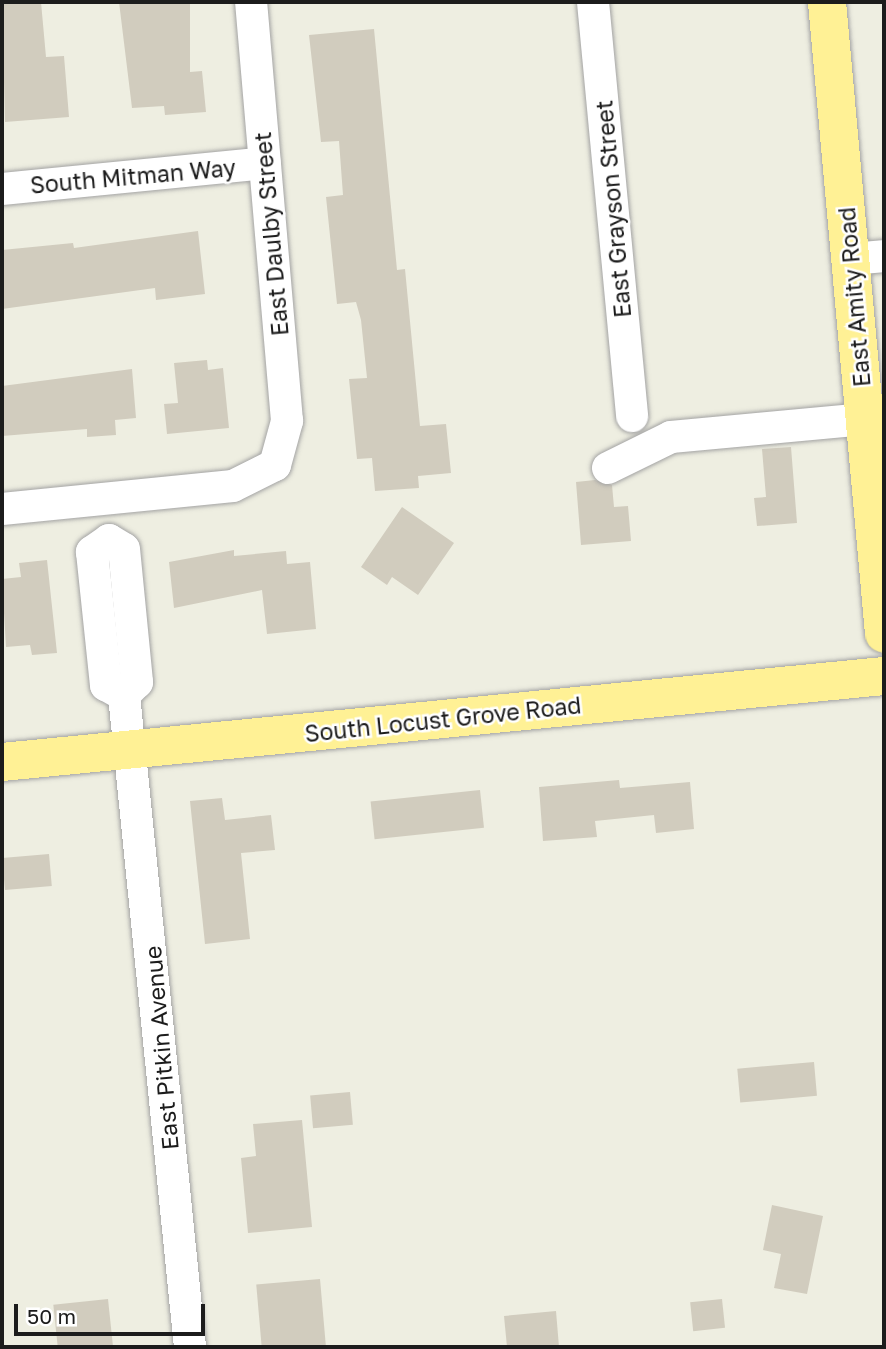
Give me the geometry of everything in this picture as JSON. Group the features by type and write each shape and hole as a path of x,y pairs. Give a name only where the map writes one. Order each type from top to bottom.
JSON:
{"main road":[{"name":"East Amity Road","path":"827,2 867,258 865,419 884,633"},
{"name":"South Locust Grove Road","path":"2,762 884,676"}],"street":[{"name":"East Daulby Street","path":"106,498 233,486 275,465 287,421 251,2"},
{"name":"East Grayson Street","path":"593,2 632,416"},
{"name":"South Mitman Way","path":"2,189 265,163"},
{"path":"608,468 671,437 865,419"},
{"path":"2,509 106,498"},
{"name":"East Pitkin Avenue","path":"106,498 109,540 92,552 106,685 124,695 132,749 190,1347"}],"building":[{"path":"2,2 41,2 46,57 64,56 69,117 5,122"},
{"path":"119,2 190,2 190,72 202,71 206,112 165,115 164,106 132,108"},
{"path":"374,29 397,270 405,269 420,426 446,424 451,473 418,476 419,488 375,491 372,458 357,459 349,379 367,378 361,320 356,302 337,304 326,197 343,195 339,141 321,142 309,35"},
{"path":"198,231 205,294 156,300 155,288 2,309 2,250 73,243 74,248"},
{"path":"207,360 208,370 223,368 229,428 167,434 164,404 178,403 174,363"},
{"path":"132,369 136,418 115,420 116,435 87,437 87,429 2,436 2,386"},
{"path":"791,447 797,523 757,526 754,498 766,497 762,449"},
{"path":"595,480 612,485 614,507 628,506 631,541 581,545 576,482"},
{"path":"402,507 454,543 418,595 392,577 387,585 361,567"},
{"path":"234,550 234,556 286,551 287,564 310,562 316,629 267,634 262,590 174,608 169,562"},
{"path":"47,560 57,653 32,655 30,645 6,647 2,579 21,577 19,563"},
{"path":"619,780 620,788 690,782 694,829 656,833 654,815 595,821 597,837 543,841 539,787"},
{"path":"480,790 484,828 375,839 371,801"},
{"path":"222,798 225,820 271,815 275,850 241,853 250,939 205,944 190,801"},
{"path":"49,854 52,886 5,890 2,858"},
{"path":"814,1062 817,1096 740,1103 737,1069"},
{"path":"350,1092 353,1125 313,1128 310,1095"},
{"path":"302,1120 312,1227 248,1233 241,1158 256,1156 253,1124"},
{"path":"772,1205 823,1216 807,1294 774,1288 781,1254 763,1250"},
{"path":"320,1279 326,1347 262,1347 256,1285"},
{"path":"108,1299 113,1347 58,1347 53,1305"},
{"path":"722,1299 725,1328 693,1331 690,1302"},
{"path":"556,1311 559,1347 507,1347 504,1316"}]}
